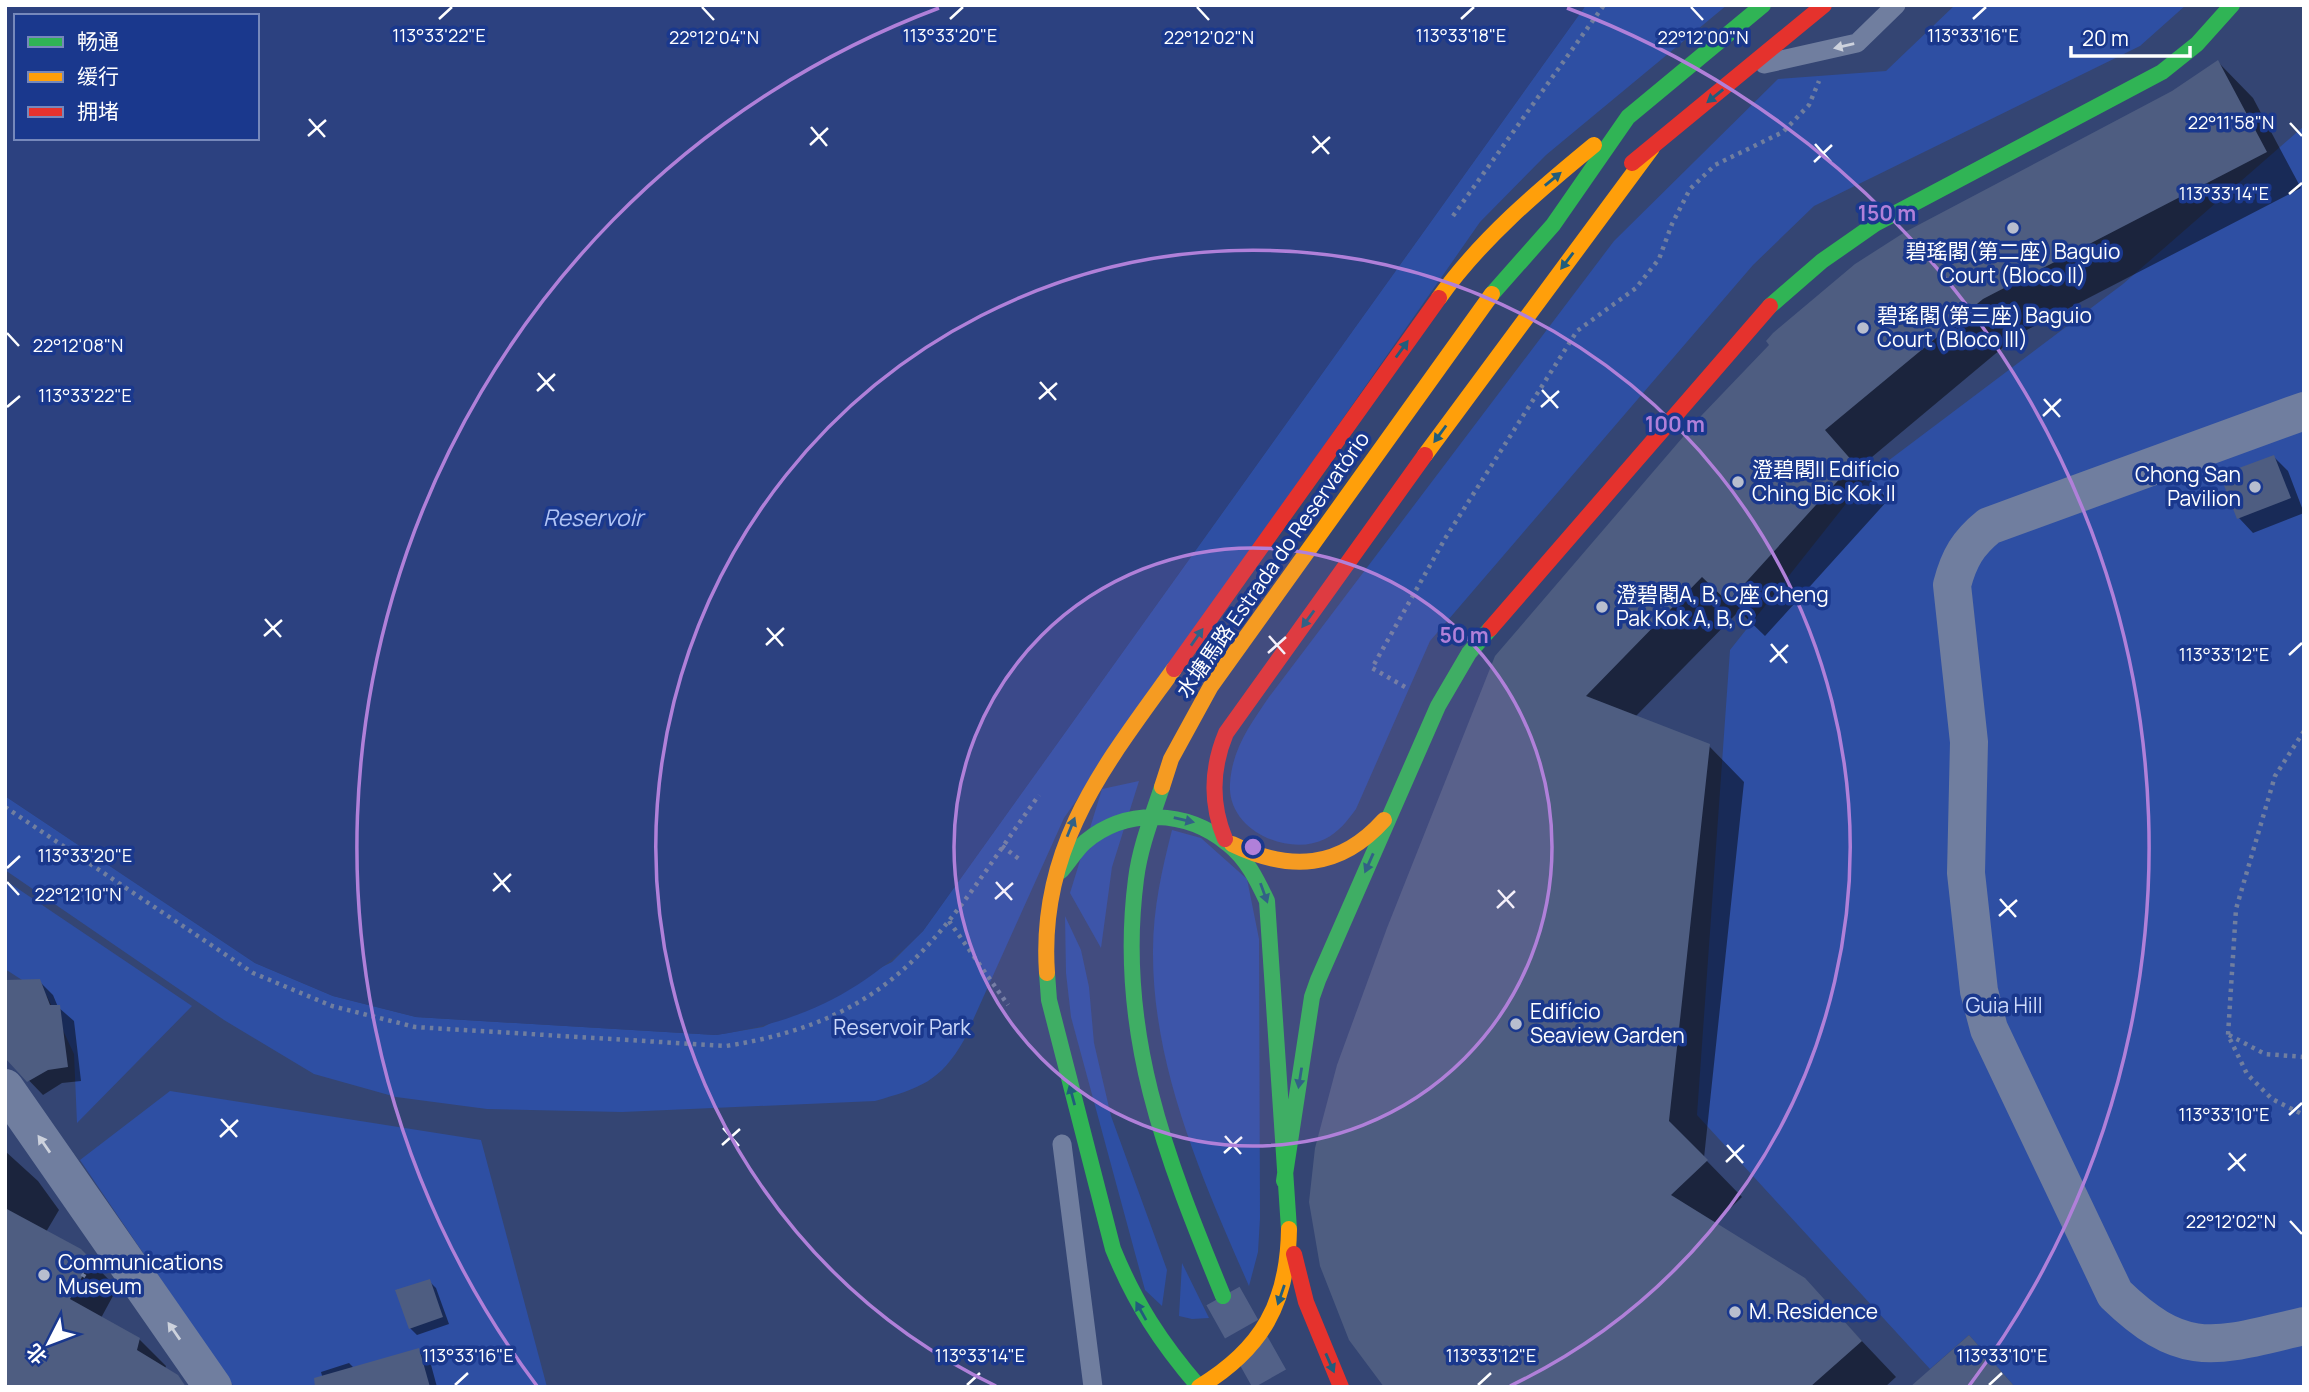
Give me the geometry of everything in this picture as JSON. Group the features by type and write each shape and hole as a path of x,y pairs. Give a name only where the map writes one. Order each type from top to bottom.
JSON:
{"main road":[{"name":"水塘馬路 Estrada do Reservatório","path":"1223,1296 1187,1209 1147,1085 1132,1003 1131,933 1136,878 1156,798 1171,759 1211,686 1480,308 1553,225 1628,117 1763,5"},
{"name":"水塘馬路 Estrada do Reservatório","path":"1553,225 1652,148 1824,5"},
{"path":"1284,1181 1312,998 1438,706 1469,653 1757,318 1789,287 1855,235 2162,72 2197,44 2232,5"},
{"path":"1289,1228 1286,1278 1274,1315 1244,1355 1225,1372 1199,1387 1163,1346 1135,1299 1106,1223 1049,1000 1045,946 1051,892 1076,814 1104,768 1454,278 1527,200 1628,117"},
{"path":"1341,1387 1306,1302 1289,1228 1267,901 1251,865 1229,841 1215,811 1212,784 1217,758 1226,733 1480,378 1652,148"},
{"path":"1051,892 1068,860 1079,848 1108,827 1133,818 1159,816 1186,820 1255,856 1284,863 1332,858 1366,839 1380,825 1396,800"}],"street":[{"path":"2304,411 1989,526 1970,541 1958,562 1952,585 1969,743 1966,873 1979,990 1989,1029 2115,1294 2145,1322 2181,1340 2222,1344 2304,1326"},
{"path":"5,1088 214,1387"}],"lane":[{"path":"1750,67 1857,43 1896,5"},
{"path":"1062,1144 1093,1387"}],"path":[{"path":"1451,219 1604,5"},
{"path":"1409,689 1372,668 1447,537 1577,331 1636,288 1644,278 1659,259 1672,224 1690,189 1715,165 1783,132 1808,105 1833,49"},
{"path":"2304,731 2275,776 2236,909 2228,1035 2246,1074 2272,1099 2304,1115"},
{"path":"5,807 253,973 332,1006 415,1027 726,1046 774,1038 820,1023 864,1002 902,973 937,938 1040,794"},
{"path":"2228,1035 2265,1054 2304,1057"}],"green space":[{"name":"Reservoir Park","path":"1586,5 1727,5 1546,155 1480,222 1064,818 964,1040 937,1074 917,1087 875,1101 622,1112 487,1109 396,1097 314,1074 224,1020 5,870 5,796 255,963 333,996 416,1017 716,1035 763,1027 892,962 923,931"},
{"path":"1955,5 2186,5 2140,46 1814,206 1753,265 1430,641 1356,809 1342,826 1325,839 1295,845 1278,842 1249,827 1232,801 1230,784 1238,748 1249,728 1269,697 1614,241 1778,79 1886,71"},
{"name":"Guia Hill","path":"2304,126 2304,1387 2015,1387 1969,1335 1930,1369 1697,1115 1730,650 1868,476 2123,284"},
{"path":"1139,781 1112,867 1101,948 1070,893 1102,789"},
{"path":"1172,830 1201,838 1247,879 1259,939 1260,1218 1258,1252 1249,1286 1214,1206 1183,1122 1161,1037 1155,994 1153,935 1159,889"},
{"path":"5,880 192,1006 77,1123 74,1054 47,996 5,969"},
{"path":"1065,916 1081,950 1089,987 1094,1043 1111,1116 1167,1270 1162,1306 1145,1290 1071,1017 1066,973"},
{"path":"170,1091 481,1140 547,1387 234,1387 80,1160"},
{"path":"1182,1263 1209,1318 1192,1319 1179,1316"}],"water":[{"name":"Reservoir","path":"5,5 1586,5 923,931 876,972 853,988 803,1013 776,1022 716,1035 416,1017 333,996 255,963 5,796"}],"building":[{"path":"2218,60 2267,152 1983,299 1825,430 1854,463 1728,602 1702,577 1586,696 1710,744 1669,1121 1708,1160 1671,1195 1805,1278 1862,1341 1810,1387 1384,1387 1349,1340 1320,1266 1309,1202 1315,1148 1337,1065 1387,928 1495,656 1701,416 1769,345 1766,341 1773,333 1855,264 1905,232 2172,91"},
{"name":"Chong San Pavilion","path":"2274,455 2291,498 2237,519 2220,475"},
{"path":"40,979 50,1005 60,1005 68,1067 48,1070 27,1082 5,1058 5,980"},
{"name":"Communications Museum","path":"5,1208 81,1249 88,1256 88,1266 70,1299 140,1338 137,1350 178,1375 186,1387 5,1387"},
{"path":"430,1279 443,1317 409,1329 395,1290"},
{"path":"1969,1335 2015,1387 1910,1387"},
{"path":"419,1348 430,1387 315,1387 314,1378"}],"tunnel":[{"path":"1223,1296 1274,1387"}],"traffic: fast":[{"path":"1492,294 1553,225 1628,117 1763,5"},
{"path":"1770,306 1822,261 1875,224 2162,72 2197,44 2232,5"},
{"path":"1284,1181 1312,997 1318,980 1438,706 1469,653 1490,629"},
{"path":"1162,787 1143,844 1136,879 1132,935 1133,989 1140,1042 1165,1143 1223,1296"},
{"path":"1061,871 1085,842 1102,831 1138,818 1157,817 1194,824 1212,833 1235,850 1251,870 1267,901 1289,1229"},
{"path":"1047,973 1049,1000 1113,1249 1150,1322 1199,1387"}],"traffic: slow":[{"path":"1439,298 1455,276 1492,236 1531,198 1594,145"},
{"path":"1425,455 1652,148"},
{"path":"1162,787 1171,759 1211,686 1492,294"},
{"path":"1047,973 1047,927 1053,885 1065,846 1081,809 1101,774 1174,669"},
{"path":"1232,844 1274,859 1313,861 1332,857 1350,848 1384,820"},
{"path":"1199,1387 1240,1357 1267,1322 1283,1280 1289,1229"}],"traffic: jam":[{"path":"1632,163 1824,5"},
{"path":"1174,669 1439,298"},
{"path":"1490,629 1770,306"},
{"path":"1225,839 1217,812 1214,786 1217,760 1226,733 1425,455"},
{"path":"1294,1254 1306,1302 1341,1387"}],"place":[{"name":"碧瑤閣(第二座) Baguio Court (Bloco II)","path":"2013,228"},
{"name":"碧瑤閣(第三座) Baguio Court (Bloco III)","path":"1863,328"},
{"name":"澄碧閣II Edifício Ching Bic Kok II","path":"1738,482"},
{"name":"Chong San Pavilion","path":"2255,487"},
{"name":"澄碧閣A, B, C座 Cheng Pak Kok A, B, C","path":"1602,607"},
{"name":"Edifício Seaview Garden","path":"1516,1024"},
{"name":"Communications Museum","path":"44,1275"},
{"name":"M. Residence","path":"1735,1312"}]}
